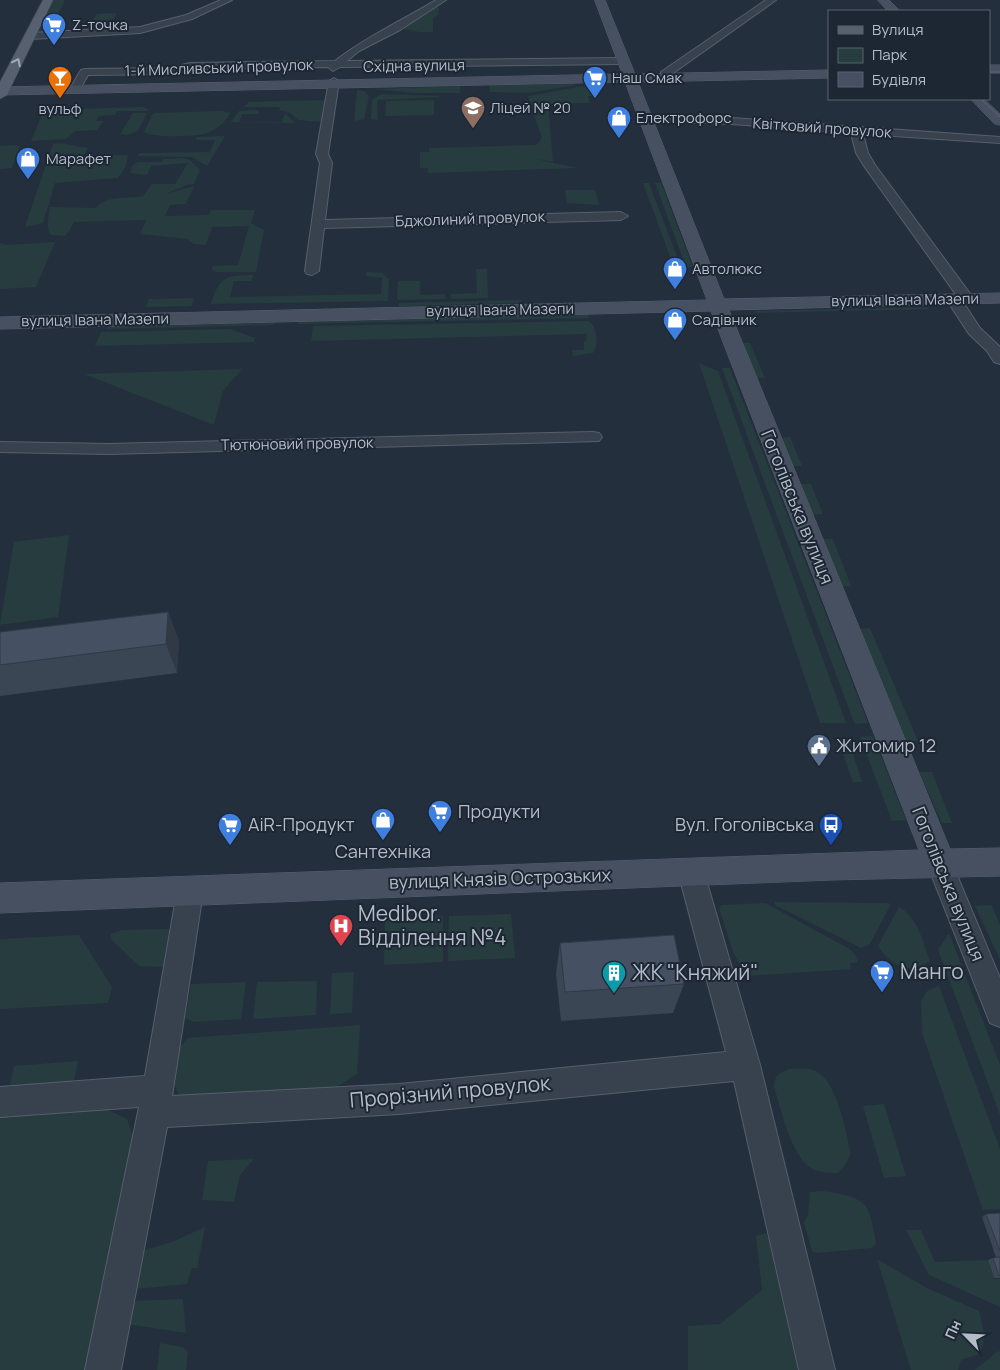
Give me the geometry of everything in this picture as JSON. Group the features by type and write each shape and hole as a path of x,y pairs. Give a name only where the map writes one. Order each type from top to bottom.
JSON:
{"main road":[{"path":"0,69 37,0"},
{"path":"2,91 48,0"}],"street":[{"path":"31,36 140,30 189,17 228,0"},
{"path":"312,271 326,163 322,154 331,82 336,65 356,49 397,28 442,0"},
{"name":"Гоголівська вулиця","path":"600,0 717,304 1000,1013"},
{"path":"666,74 772,0"},
{"path":"883,0 893,10"},
{"name":"1-й Мисливський провулок","path":"76,87 85,72 170,71 190,66 623,61"},
{"name":"Східна вулиця","path":"629,76 828,73"},
{"name":"Східна вулиця","path":"2,91 76,87 828,73"},
{"name":"Східна вулиця","path":"2,91 331,82"},
{"path":"990,99 1000,109"},
{"path":"978,100 1000,121"},
{"name":"Квітковий провулок","path":"645,119 732,121 1000,140"},
{"path":"856,130 862,152 870,166 960,299 974,331 992,348 1000,359"},
{"name":"Бджолиний провулок","path":"318,224 621,216"},
{"name":"вулиця Івана Мазепи","path":"0,322 1000,298"},
{"name":"Тютюновий провулок","path":"0,446 108,449 594,437"},
{"name":"вулиця Князів Острозьких","path":"0,898 1000,862"},
{"path":"691,872 745,1065 788,1240 817,1370"},
{"path":"103,1370 155,1101 190,892"},
{"name":"Прорізний провулок","path":"0,1102 399,1099 745,1065"}],"green space":[{"path":"53,0 65,0 49,33 38,33"},
{"path":"435,7 439,7 438,15 433,18 433,32 419,32 401,28"},
{"path":"117,13 108,28 88,29 97,14"},
{"path":"489,85 577,85 527,93 490,92"},
{"path":"460,86 460,93 415,93 373,89"},
{"path":"583,86 591,88 593,96 588,96 590,103 548,104 553,162 531,158 577,168 428,173 428,168 420,168 420,152 429,152 429,148 536,145 542,138 528,96"},
{"path":"357,90 364,91 369,96 364,119 354,121"},
{"path":"381,94 439,96 377,100 378,120 371,119 372,100"},
{"path":"327,100 322,122 298,120 290,113 279,110 280,107 244,107 249,102"},
{"path":"434,100 434,115 385,116 386,101"},
{"path":"143,107 148,109 148,111 117,111 115,115 99,116 96,121 103,121 97,130 75,131 66,139 31,141 44,110"},
{"path":"221,111 230,113 226,120 207,133 174,136 144,132 152,115 155,113"},
{"path":"239,111 259,111 258,114 242,114 239,122 282,122 285,114 296,123 231,122"},
{"path":"133,113 147,113 138,131 127,135 120,134"},
{"path":"225,136 207,166 192,157 137,156 140,153 210,152 215,140 196,140 197,137"},
{"path":"59,143 88,148 83,156 128,155 126,166 118,178 55,183 43,223 25,227 53,144"},
{"path":"0,146 20,146 12,168 0,169"},
{"path":"182,158 190,160 200,170 194,184 165,194 194,186 186,204 170,205 165,216 209,215 211,210 255,210 251,223 264,230 256,272 217,272 212,270 213,266 238,265 249,226 212,227 206,245 194,244 187,239 140,234 146,220 74,222 66,236 51,235 49,232 50,207 96,208 111,199 143,196 152,184 175,184 188,163 151,166 147,175 130,173 132,166 138,162 161,162 163,159"},
{"path":"643,183 649,183 679,262 672,262"},
{"path":"655,183 661,183 693,267 686,267"},
{"path":"565,190 595,190 599,205 567,203"},
{"path":"55,242 36,287 0,289 0,243 7,245"},
{"path":"476,269 487,269 488,298 451,299 451,294 477,293"},
{"path":"366,272 382,273 389,279 388,301 211,304 217,288 225,279 244,275 253,275 252,281 234,281 230,297 381,294 382,278 366,276"},
{"path":"398,281 420,281 420,295 445,294 445,299 397,300"},
{"path":"194,298 192,306 146,307 149,299"},
{"path":"521,300 522,303 399,306 399,303"},
{"path":"927,307 929,309 756,313 755,311"},
{"path":"588,315 589,318 297,324 298,322"},
{"path":"589,321 594,327 595,350 593,353 573,356 572,350 584,350 584,342 587,339 586,334 311,341 313,326"},
{"path":"275,323 274,325 106,329 107,327"},
{"path":"230,329 255,338 254,342 95,346 101,332"},
{"path":"742,343 750,343 765,378 757,378"},
{"path":"699,363 718,371 846,723 820,723"},
{"path":"722,368 730,368 868,723 856,724 853,720"},
{"path":"242,369 223,391 214,425 84,374"},
{"path":"790,437 802,466 793,466 781,438"},
{"path":"800,484 811,484 823,514 813,515"},
{"path":"69,535 58,617 0,625 14,542"},
{"path":"823,539 833,539 851,586 842,586"},
{"path":"870,628 918,741 906,741 859,629"},
{"path":"873,736 906,820 892,821 860,737"},
{"path":"843,754 853,754 862,782 853,782"},
{"path":"919,772 932,772 952,823 942,823"},
{"path":"775,902 891,904 870,944 861,948 775,905"},
{"path":"765,903 848,948 855,954 858,962 850,963 851,969 746,976 733,952 719,908 722,905"},
{"path":"992,905 1000,925 1000,960 975,906"},
{"path":"899,907 911,917 919,931 930,961 923,966 916,968 901,967 889,959 878,946"},
{"path":"511,914 515,958 448,961 449,916"},
{"path":"443,916 443,962 384,965 385,920"},
{"path":"170,929 164,967 139,966 111,939 111,934 122,930"},
{"path":"949,933 1000,1065 1000,1115 938,950"},
{"path":"79,935 112,987 108,1003 0,1009 0,939"},
{"path":"354,972 352,1013 330,1014 332,973"},
{"path":"317,981 316,1015 253,1019 257,982"},
{"path":"246,982 241,1019 194,1022 185,1018 191,984"},
{"path":"939,986 1000,1149 1000,1209 983,1210 922,1033 921,1001 928,990"},
{"path":"360,1025 357,1074 332,1090 182,1104 173,1080 179,1048 188,1038"},
{"path":"78,1061 73,1084 9,1089 14,1066"},
{"path":"789,1069 809,1069 819,1073 833,1091 851,1153 846,1164 838,1173 814,1170 804,1162 792,1143 774,1087 778,1075"},
{"path":"884,1104 906,1176 884,1178 863,1106"},
{"path":"106,1109 127,1119 137,1147 94,1370 0,1370 0,1115"},
{"path":"254,1159 240,1175 234,1202 202,1200 208,1161"},
{"path":"824,1191 849,1196 864,1204 868,1210 874,1230 876,1244 872,1248 816,1253 812,1251 804,1223 808,1215 810,1192"},
{"path":"205,1227 197,1268 192,1268 187,1284 135,1289 141,1251 172,1242"},
{"path":"906,1230 921,1230 935,1262 988,1260 994,1279 1000,1279 1000,1307 929,1275"},
{"path":"767,1233 798,1370 688,1370 688,1326 720,1324 762,1290 756,1236"},
{"path":"877,1259 927,1288 979,1311 984,1338 979,1354 961,1360 958,1370 911,1370"},
{"path":"183,1299 186,1333 127,1324 132,1301"},
{"path":"160,1343 182,1347 188,1351 186,1370 157,1370"},
{"path":"998,1351 1000,1352 1000,1370 975,1370"}],"building":[{"path":"168,612 166,644 0,665 0,632"},
{"path":"674,935 684,984 565,992 560,943"},
{"path":"1000,1213 1000,1251 986,1214"},
{"path":"1000,1257 1000,1276 999,1276 993,1258"}],"tram line":[{"path":"990,72 1000,72"},
{"path":"982,100 1000,117"}],"place":[{"name":"Z-точка","path":"54,46"},
{"name":"вульф","path":"60,99"},
{"name":"Наш Смак","path":"595,99"},
{"name":"Ліцей № 20","path":"473,129"},
{"name":"Електрофорс","path":"619,139"},
{"name":"Марафет","path":"28,180"},
{"name":"Автолюкс","path":"675,290"},
{"name":"Садівник","path":"675,341"},
{"name":"Житомир 12","path":"819,767"},
{"name":"Продукти","path":"440,833"},
{"name":"Сантехніка","path":"383,841"},
{"name":"AiR-Продукт","path":"230,846"},
{"name":"Вул. Гоголівська","path":"831,846"},
{"name":"Medibor. Відділення №4","path":"341,947"},
{"name":"Манго","path":"882,993"},
{"name":"ЖК \"Княжий\"","path":"614,994"}]}
